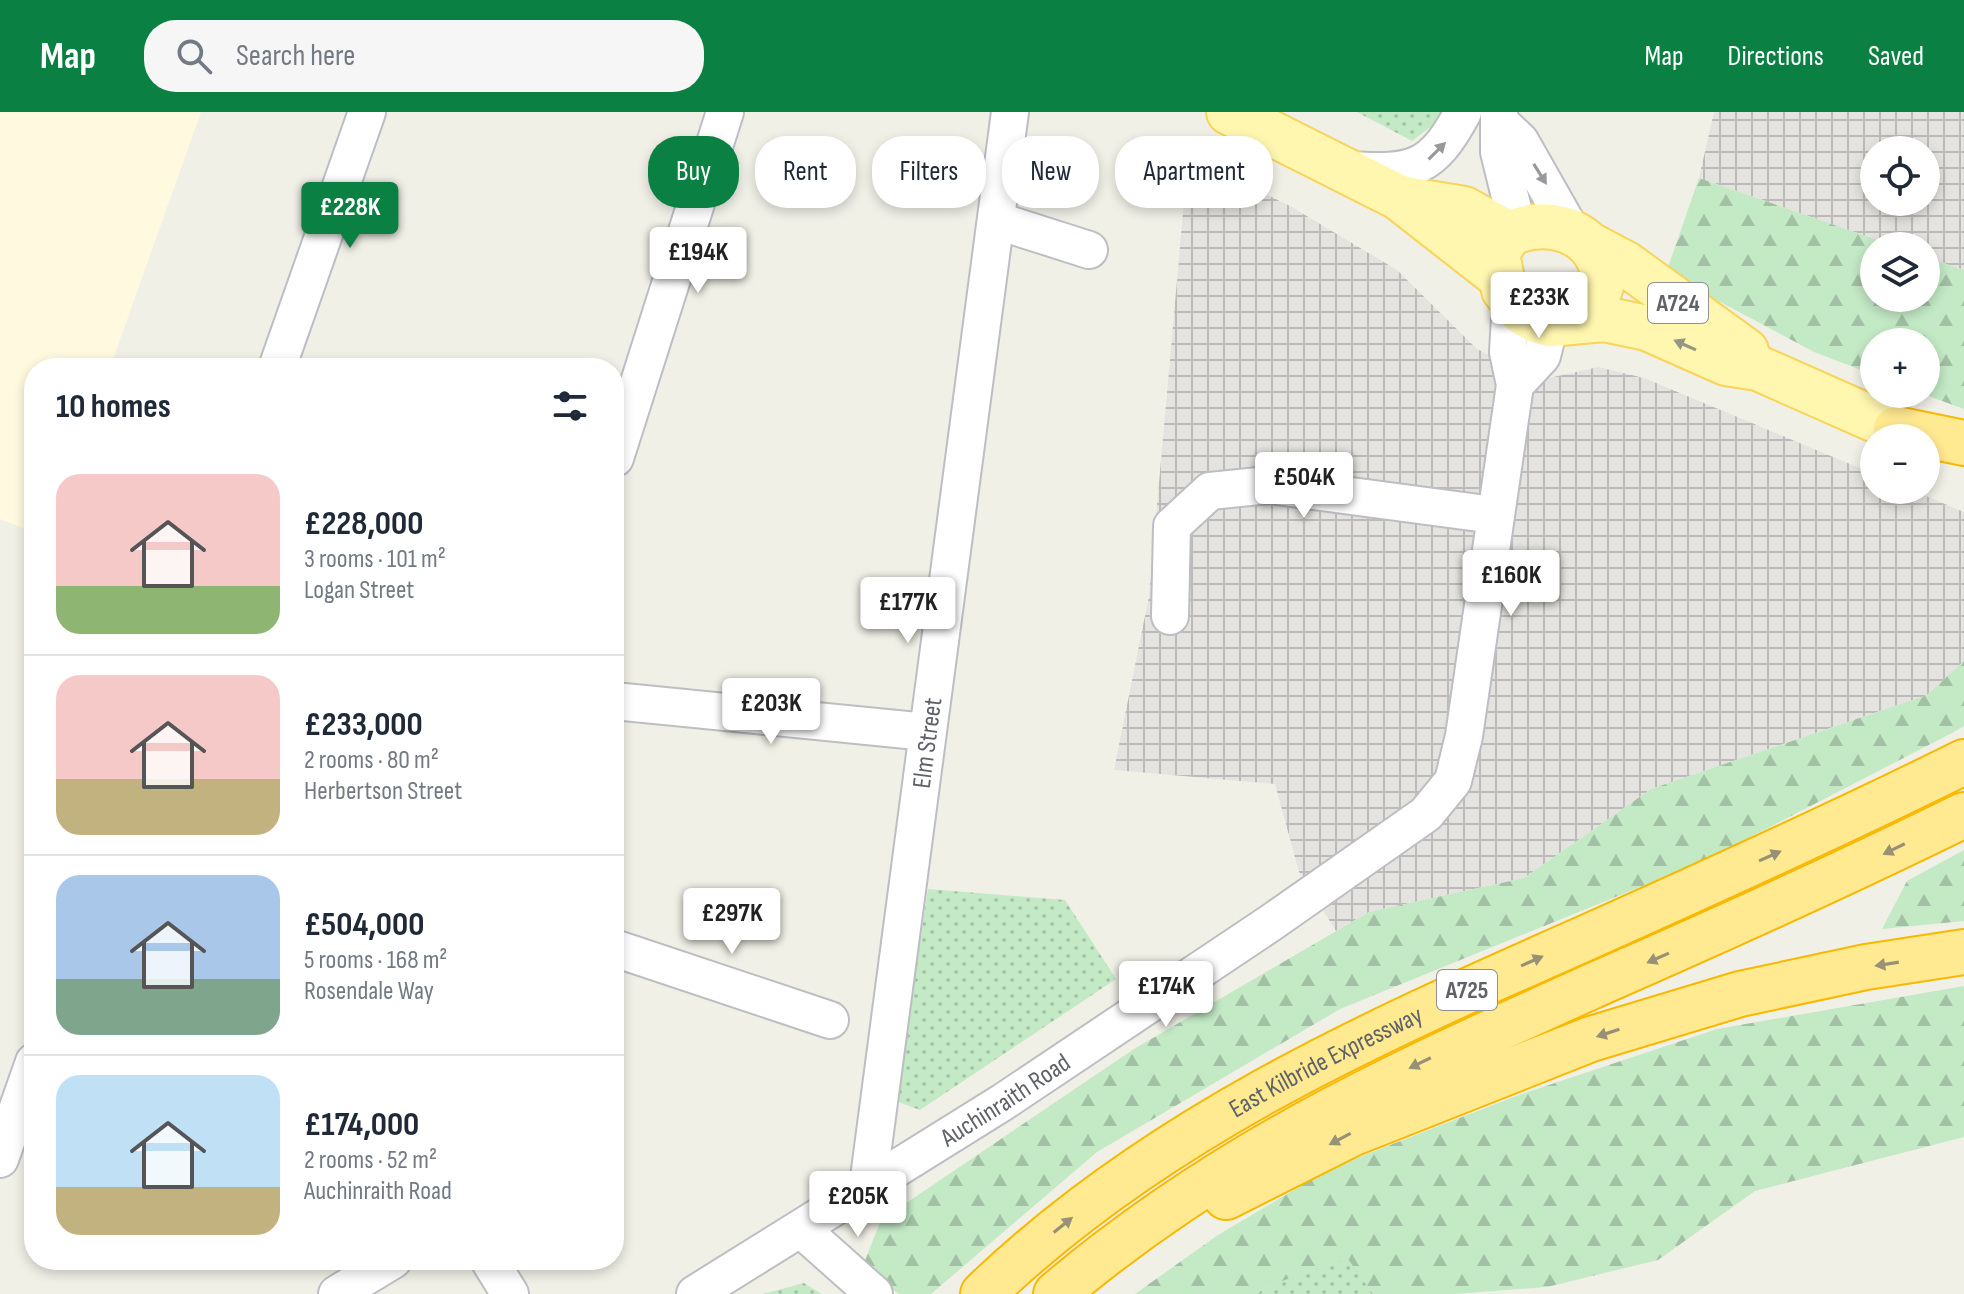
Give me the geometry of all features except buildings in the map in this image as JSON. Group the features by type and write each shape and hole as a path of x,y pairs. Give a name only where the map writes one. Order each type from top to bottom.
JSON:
{"highway":[{"path":"1940,440 1964,443"},
{"name":"East Kilbride Expressway","path":"993,1284 1116,1184 1226,1112 1300,1070 1415,1013 1818,835 1964,762"},
{"name":"East Kilbride Expressway","path":"1056,1294 1117,1244 1252,1152 1336,1105 1461,1043 1833,879 1964,815"},
{"name":"A725","path":"1117,1244 1257,1184 1351,1134 1591,1039 1740,994 1866,967 1964,952"}],"main road":[{"path":"1229,112 1398,197 1505,288 1522,312 1556,324 1582,315 1598,296 1602,267 1580,237"},
{"path":"1398,197 1464,209 1514,232 1497,253 1505,288"},
{"name":"A724","path":"1514,232 1548,224 1580,237 1626,264 1741,345 1758,368"},
{"name":"A724","path":"1556,324 1625,321 1726,363 1758,368 1884,424"},
{"name":"A724","path":"1940,449 1964,459"}],"street":[{"path":"281,358 367,112"},
{"path":"624,430 725,112"},
{"name":"Elm Street","path":"868,1185 998,221 1010,112"},
{"path":"1340,169 1391,173 1424,164 1449,140 1463,112"},
{"path":"1500,118 1499,152 1514,232"},
{"path":"1500,118 1520,141 1580,237"},
{"path":"998,221 1089,250"},
{"path":"1505,288 1508,352 1515,385"},
{"path":"1515,385 1542,356 1556,324"},
{"name":"Auchinraith Road","path":"695,1294 1003,1102 1426,814 1453,781 1464,736 1515,385"},
{"path":"1170,616 1172,526 1210,491 1269,485 1494,515"},
{"path":"624,699 927,732"},
{"path":"624,951 830,1020"},
{"path":"0,1159 24,1091"},
{"path":"801,1229 874,1294"},
{"path":"337,1294 377,1270"},
{"path":"495,1270 510,1294"}],"shaded area":[{"path":"0,112 201,112 114,358 24,358 24,528 0,519"},
{"path":"1714,112 1964,112 1964,270 1940,262 1940,232 1860,234 1699,178"},
{"path":"1273,198 1397,270 1477,349 1540,380 1598,367 1644,378 1860,468 1860,504 1940,502 1964,512 1964,661 1927,695 1651,789 1524,878 1369,912 1336,931 1299,872 1275,784 1114,770 1149,596 1183,208 1273,208"}],"green space":[{"path":"1357,112 1442,112 1438,121 1412,141"},
{"path":"1699,178 1860,234 1860,312 1940,312 1940,262 1964,270 1964,409 1940,400 1940,328 1860,328 1860,370 1814,352 1666,273"},
{"path":"1964,661 1964,726 1952,733 1704,861 1340,1009 1097,1152 931,1294 899,1294 862,1268 881,1220 1134,1049 1369,912 1524,878 1651,789 1927,695"},
{"path":"1964,850 1964,921 1882,929 1907,881"},
{"path":"928,889 1065,900 1116,979 920,1110 896,1101"},
{"path":"1964,986 1964,1137 1755,1191 1658,1260 1547,1287 1455,1294 1373,1294 1348,1259 1276,1283 1255,1294 1135,1294 1218,1235 1331,1168 1519,1095 1717,1029"},
{"path":"1349,1258 1373,1294 1255,1294 1276,1283"},
{"path":"804,1283 822,1294 763,1294"}]}
